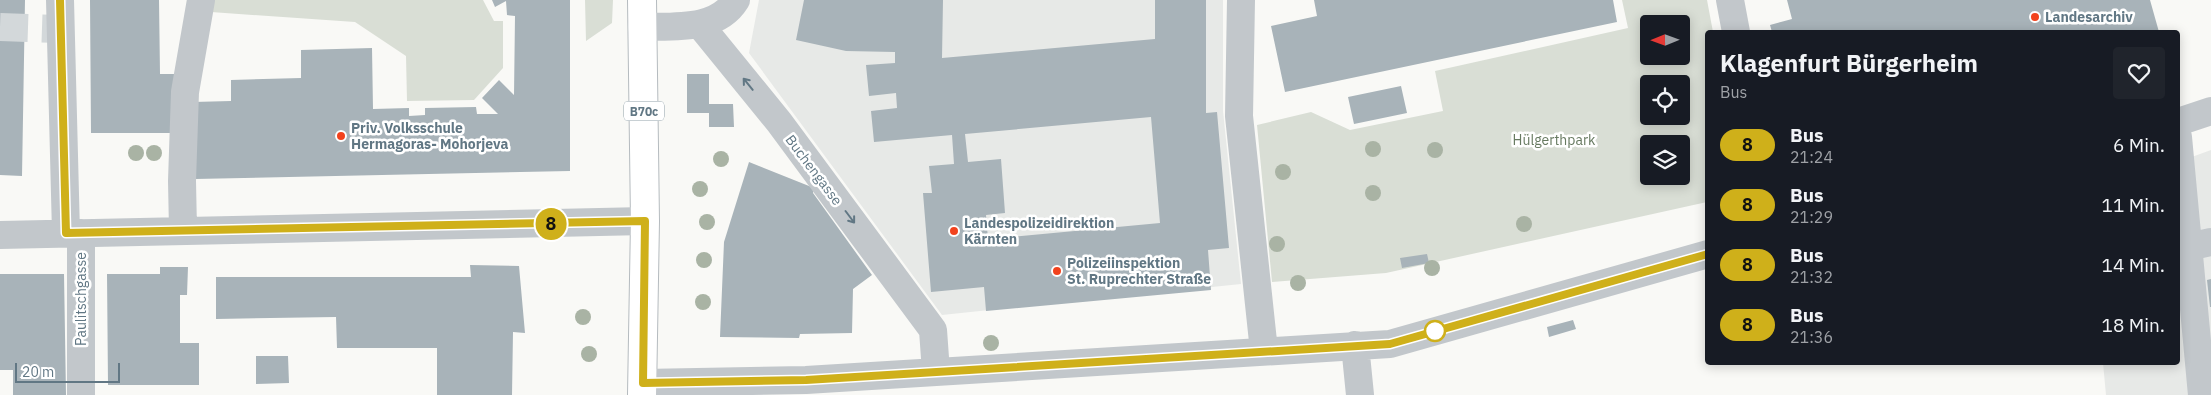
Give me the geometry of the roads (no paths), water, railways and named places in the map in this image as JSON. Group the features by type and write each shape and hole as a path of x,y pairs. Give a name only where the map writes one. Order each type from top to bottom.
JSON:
{"main road":[{"name":"B70c","path":"642,0 645,221 642,389"}],"street":[{"name":"Paulitschgasse","path":"60,0 74,233 81,395"},
{"path":"183,230 182,182 185,92 201,0"},
{"path":"642,28 700,25 729,11 736,0"},
{"path":"1241,0 1240,116 1264,351"},
{"path":"1730,0 1736,30"},
{"name":"Buchengasse","path":"700,25 779,122 933,330 936,372"},
{"path":"2180,121 2211,111"},
{"path":"2180,147 2199,244 2202,395"},
{"path":"0,235 645,221"},
{"path":"642,389 1390,344 1705,255"},
{"path":"1355,345 1360,395"}],"tunnel":[{"path":"0,27 60,29"}],"place":[{"name":"Landesarchiv","path":"2035,17"},
{"name":"Priv. Volksschule Hermagoras- Mohorjeva","path":"341,136"},
{"name":"Landespolizeidirektion Kärnten","path":"954,231"},
{"name":"Polizeiinspektion St. Ruprechter Straße","path":"1057,271"}],"park label":[{"name":"Hülgerthpark","path":"1554,140"}]}
